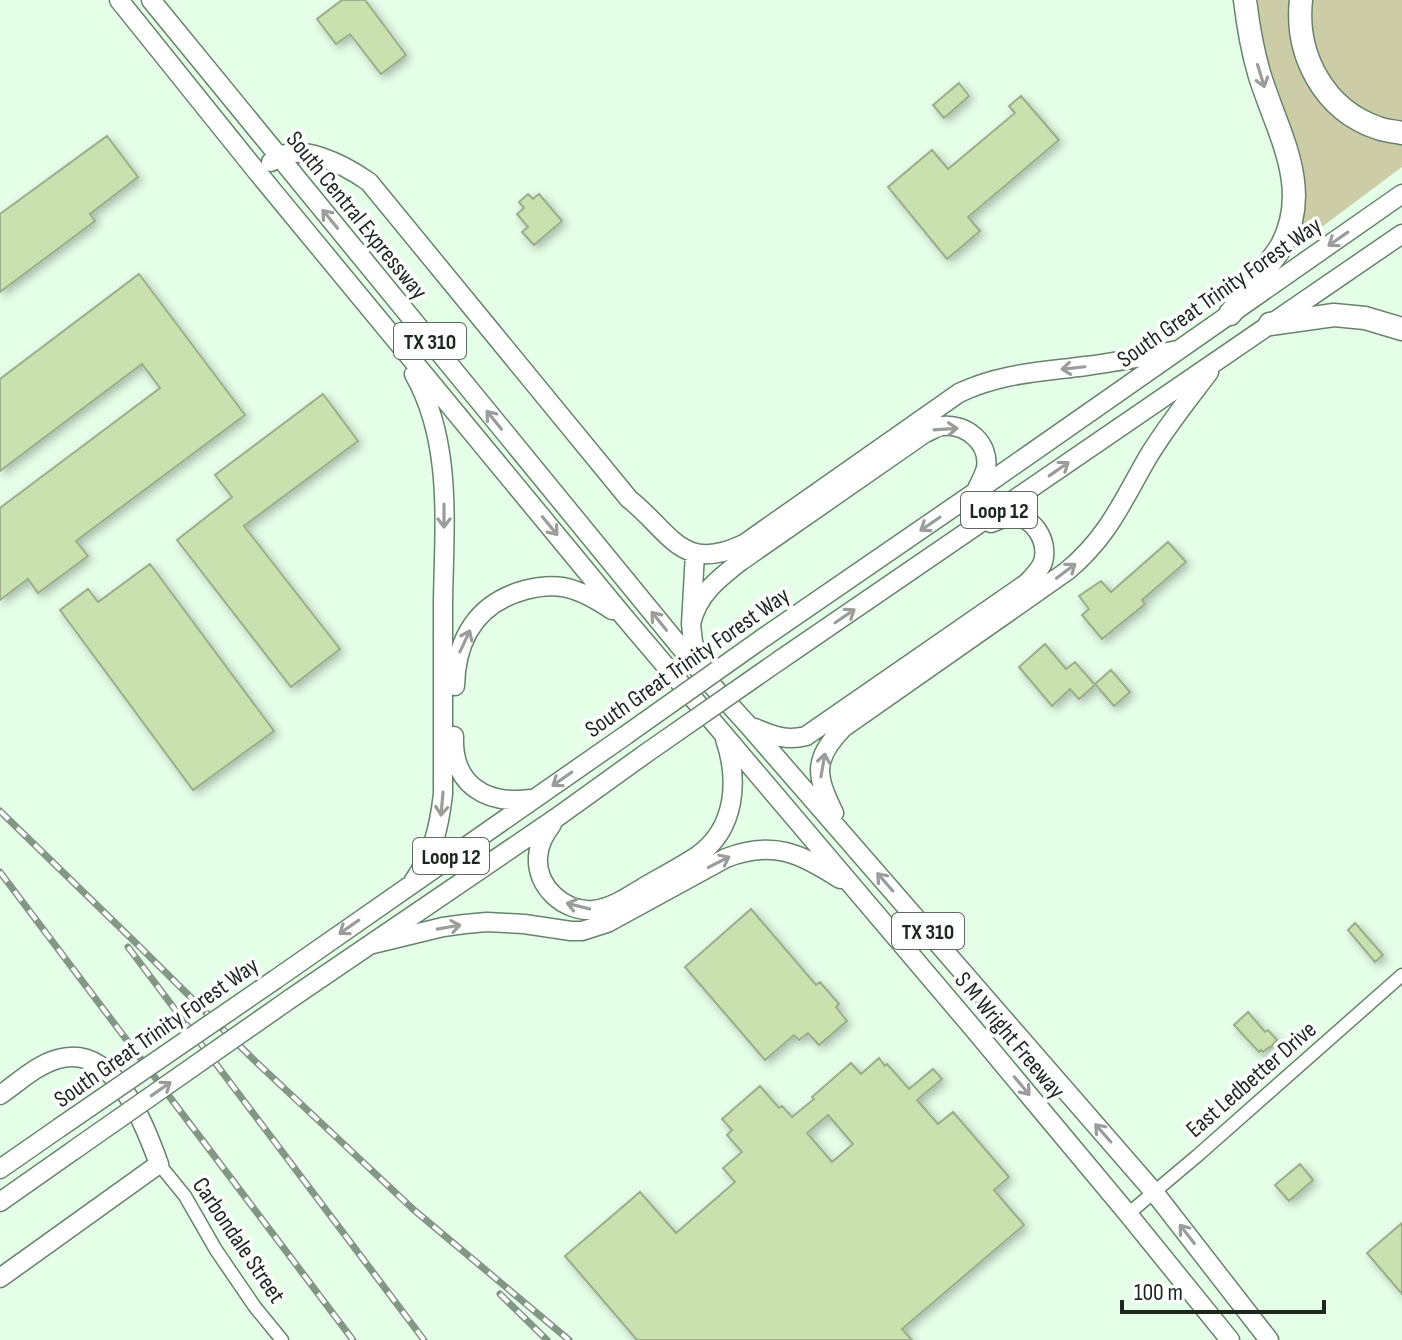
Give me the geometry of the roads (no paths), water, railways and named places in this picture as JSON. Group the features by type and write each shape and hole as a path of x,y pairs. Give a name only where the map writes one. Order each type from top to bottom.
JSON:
{"highway":[{"path":"1230,314 1281,247 1291,219 1295,192 1289,154 1259,72 1245,0"},
{"path":"1301,0 1301,34 1306,57 1321,85 1334,101 1362,122 1402,133"},
{"path":"1270,324 1334,315 1365,318 1402,329"}],"main road":[{"name":"South Central Expressway","path":"119,0 625,618"},
{"name":"South Central Expressway","path":"151,0 709,682"},
{"path":"258,173 278,156 306,153 352,170 369,182 629,499 647,513 666,536 695,558 718,567 741,561"},
{"name":"South Great Trinity Forest Way","path":"0,1169 1402,194"},
{"name":"South Great Trinity Forest Way","path":"0,1202 780,660 1402,234"},
{"path":"394,336 424,391 435,421 444,483 443,794 434,845 413,882"},
{"path":"695,558 732,550 744,544 959,393 977,384 1013,374 1085,366 1178,350"},
{"path":"846,837 821,786 823,755 831,741 843,728 1085,556 1116,516 1160,438 1218,360"},
{"path":"691,624 701,598 741,561 925,433 940,426 965,429 980,443 986,466 974,493"},
{"path":"748,725 774,737 796,739 806,736 1027,583 1037,573 1043,562 1042,538 1028,521 1010,517 973,528"},
{"path":"695,558 691,624 693,642 709,682"},
{"path":"534,799 495,799 481,793 470,785 456,759 453,744 456,664 465,638 478,618 494,603 531,588 550,586 571,589 593,598 625,618"},
{"name":"S M Wright Freeway","path":"625,618 859,891 1230,1340"},
{"name":"S M Wright Freeway","path":"709,682 1154,1192 1269,1340"},
{"path":"556,818 541,841 538,856 541,877 547,888 565,904 580,908 593,910 615,903 697,856 719,832 734,789 730,755 721,729"},
{"path":"373,944 443,927 476,923 524,924 571,931 595,928 726,858 757,849 777,849 800,856 859,891"},
{"path":"0,1095 35,1070 57,1059 77,1056 93,1061 113,1076 144,1125 159,1164 0,1278"}],"street":[{"name":"East Ledbetter Drive","path":"1128,1214 1402,975"},
{"name":"Carbondale Street","path":"159,1164 185,1196 247,1296 282,1340"}],"railway":[{"path":"0,811 255,1061 414,1210 569,1340"},
{"path":"0,872 353,1340"},
{"path":"128,947 424,1340"},
{"path":"500,1294 547,1340"}]}
